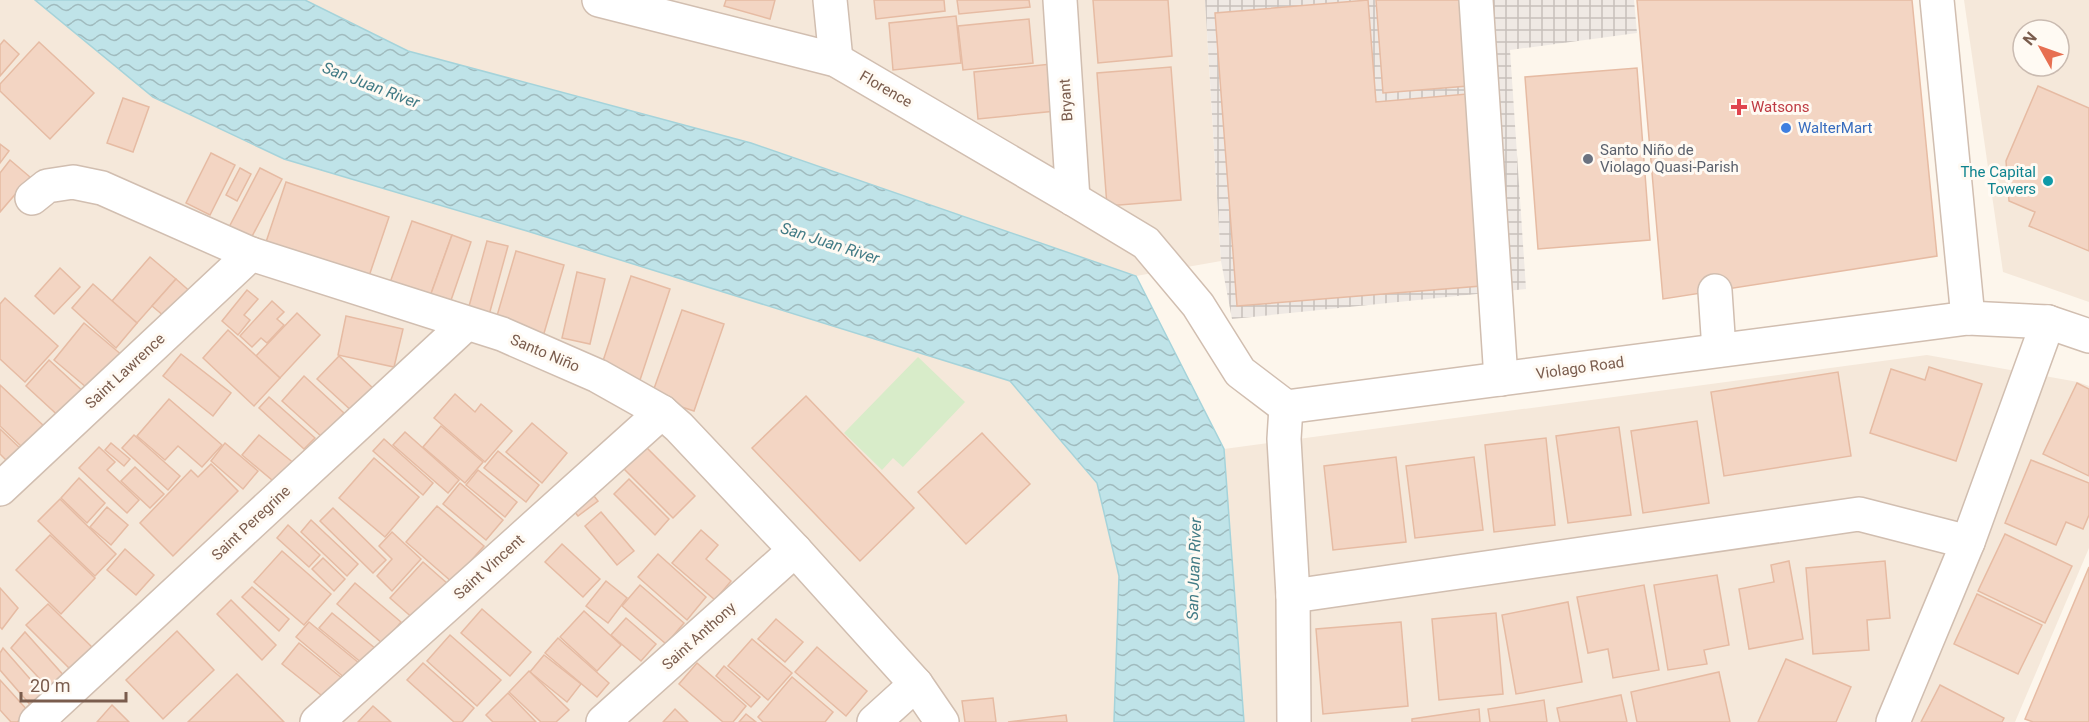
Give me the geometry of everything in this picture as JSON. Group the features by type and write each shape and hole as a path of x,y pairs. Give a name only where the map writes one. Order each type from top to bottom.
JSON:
{"street":[{"name":"Florence","path":"599,0 836,60 1073,199 1146,243 1198,305 1240,372 1286,407"},
{"path":"830,0 836,60"},
{"name":"Bryant","path":"1060,0 1073,199"},
{"path":"1476,0 1501,379"},
{"path":"1937,0 1968,318"},
{"name":"Santo Niño","path":"32,198 47,186 74,182 102,188 251,254 502,334 598,376 662,412 795,550 916,684 942,722"},
{"name":"Saint Lawrence","path":"0,489 251,254"},
{"path":"1715,291 1719,350"},
{"name":"Violago Road","path":"1286,407 1968,318 2048,322 2089,336"},
{"path":"1893,722 1968,542 2048,322"},
{"name":"Saint Peregrine","path":"36,722 466,324"},
{"path":"1286,407 1284,439 1293,596 1294,722"},
{"name":"Saint Vincent","path":"317,722 662,412"},
{"path":"1293,596 1859,514 1968,542"},
{"name":"Saint Anthony","path":"603,722 795,550"},
{"path":"874,722 916,684"}],"shaded area":[{"path":"0,0 35,0 153,97 284,159 527,231 1010,381 1097,482 1119,576 1114,722 0,722"},
{"path":"305,0 1205,0 1221,261 1136,276 751,143 408,51"},
{"path":"1205,0 1634,0 1637,33 1510,50 1526,289 1232,319 1221,261"},
{"path":"1964,0 2089,0 2089,302 2003,272"},
{"path":"1927,355 2078,382 2089,386 2089,548 2015,722 1244,722 1224,449"}],"green space":[{"path":"918,357 965,402 903,467 893,458 882,470 844,433"}],"water":[{"name":"San Juan River","path":"35,0 305,0 408,51 751,143 1136,276 1224,449 1244,722 1114,722 1119,576 1097,483 1010,381 527,231 284,159 153,97"}],"building":[{"path":"726,0 775,0 770,19 724,6"},
{"path":"874,0 944,0 945,11 876,19"},
{"path":"957,0 1029,0 1030,7 959,14"},
{"path":"1093,0 1168,0 1172,56 1098,63"},
{"path":"1368,0 1376,102 1467,94 1481,286 1237,306 1215,13"},
{"path":"1376,0 1462,0 1468,86 1383,93"},
{"name":"WalterMart","path":"1637,0 1912,0 1937,256 1663,299"},
{"path":"956,16 961,63 893,70 889,23"},
{"path":"1029,19 1033,63 963,70 958,26"},
{"path":"4,40 19,54 0,76 0,45"},
{"path":"39,42 94,93 50,139 0,91 0,84"},
{"path":"1051,64 1056,111 978,119 974,72"},
{"path":"1171,67 1181,200 1107,206 1097,73"},
{"name":"Santo Niño de Violago Quasi-Parish","path":"1637,68 1650,240 1538,249 1525,77"},
{"name":"The Capital Towers","path":"2038,86 2089,108 2089,251 2029,226 2035,212 2009,201 2006,161"},
{"path":"123,98 149,107 133,152 107,143"},
{"path":"0,144 9,151 0,163"},
{"path":"211,153 235,165 210,215 186,203"},
{"path":"10,160 30,177 0,212 0,173"},
{"path":"240,168 251,174 237,201 226,195"},
{"path":"260,168 282,179 248,244 226,233"},
{"path":"286,182 389,217 366,285 263,251"},
{"path":"412,221 452,235 427,305 387,291"},
{"path":"452,235 471,242 447,312 427,305"},
{"path":"487,241 508,246 489,315 468,310"},
{"path":"516,251 564,265 542,340 494,326"},
{"path":"150,257 176,279 137,323 112,301"},
{"path":"60,268 80,287 54,314 35,296"},
{"path":"577,272 605,279 590,344 562,338"},
{"path":"631,276 670,289 639,383 600,370"},
{"path":"176,279 194,295 171,322 152,306"},
{"path":"93,284 137,323 116,348 72,308"},
{"path":"247,290 258,299 244,315 250,320 238,335 222,321"},
{"path":"5,298 58,346 25,382 0,359 0,304"},
{"path":"272,301 284,312 277,319 284,325 267,343 261,338 252,347 240,336"},
{"path":"682,310 724,324 694,411 651,397"},
{"path":"297,313 320,335 280,378 256,356"},
{"path":"346,316 403,329 394,367 338,355"},
{"path":"84,323 123,356 93,393 54,360"},
{"path":"228,330 280,378 254,406 203,358"},
{"path":"181,354 231,393 213,416 163,376"},
{"path":"339,356 376,391 355,414 317,379"},
{"path":"49,360 87,395 64,421 26,386"},
{"path":"1929,367 1982,384 1956,461 1870,433 1891,369 1925,380"},
{"path":"1838,372 1851,456 1724,476 1711,392"},
{"path":"304,376 344,413 322,437 282,401"},
{"path":"2077,383 2089,389 2089,476 2043,454"},
{"path":"0,385 44,426 23,448 0,426"},
{"path":"455,394 475,412 481,404 512,431 485,462 434,418"},
{"path":"806,396 914,508 860,561 752,448"},
{"path":"269,397 315,438 304,449 259,408"},
{"path":"169,399 222,445 202,467 178,446 165,460 137,436"},
{"path":"1697,421 1709,503 1643,513 1631,431"},
{"path":"532,423 567,453 542,483 506,452"},
{"path":"441,426 483,462 465,483 423,447"},
{"path":"1619,427 1631,515 1568,523 1556,436"},
{"path":"0,429 22,450 9,463 0,454"},
{"path":"405,432 459,480 448,493 393,445"},
{"path":"982,433 1030,484 966,544 918,492"},
{"path":"134,435 180,476 168,490 122,448"},
{"path":"259,435 295,464 278,485 242,455"},
{"path":"1546,438 1555,525 1494,532 1485,445"},
{"path":"384,439 433,483 423,495 373,451"},
{"path":"111,443 130,459 124,466 105,450"},
{"path":"225,443 258,471 243,489 211,461"},
{"path":"644,445 695,496 673,518 622,467"},
{"path":"99,447 115,462 107,470 139,500 127,513 79,468"},
{"path":"498,451 539,485 526,502 484,468"},
{"path":"1396,457 1406,542 1333,550 1324,466"},
{"path":"1474,457 1483,530 1415,538 1406,466"},
{"path":"374,458 419,497 385,537 339,498"},
{"path":"2031,460 2089,483 2089,515 2083,529 2066,522 2056,545 2005,523"},
{"path":"211,464 238,491 173,556 140,523 191,470 198,477"},
{"path":"135,467 164,494 150,508 121,481"},
{"path":"478,470 517,502 505,517 466,485"},
{"path":"79,478 105,503 87,523 61,498"},
{"path":"629,479 669,519 655,535 614,494"},
{"path":"460,483 503,520 486,540 443,504"},
{"path":"587,487 598,501 578,516 567,503"},
{"path":"60,499 116,554 95,576 38,521"},
{"path":"437,506 484,546 452,582 406,542"},
{"path":"107,507 128,525 111,545 90,527"},
{"path":"333,508 386,560 373,573 320,521"},
{"path":"601,512 634,551 617,565 585,526"},
{"path":"311,520 358,564 347,576 301,532"},
{"path":"288,525 320,555 309,567 277,538"},
{"path":"701,530 718,545 706,559 731,581 715,600 672,563"},
{"path":"392,532 421,559 392,591 377,576 392,559 379,546"},
{"path":"2005,534 2072,566 2045,623 1978,591"},
{"path":"50,535 95,578 61,614 16,570"},
{"path":"562,544 600,579 583,597 545,562"},
{"path":"125,549 154,575 136,595 107,570"},
{"path":"282,551 331,594 304,625 254,582"},
{"path":"658,554 706,597 687,620 638,577"},
{"path":"323,558 345,579 334,591 312,569"},
{"path":"1789,561 1803,639 1749,649 1739,589 1774,582 1771,565"},
{"path":"1885,561 1890,618 1867,620 1869,650 1813,654 1806,568"},
{"path":"423,562 448,584 416,621 390,598"},
{"path":"2089,567 2089,722 2033,722 2025,719"},
{"path":"1717,575 1729,645 1704,650 1707,664 1668,670 1654,585"},
{"path":"606,581 627,598 608,623 586,606"},
{"path":"355,583 401,622 383,644 337,604"},
{"path":"640,585 684,623 666,644 622,606"},
{"path":"1644,585 1659,670 1613,678 1608,649 1588,653 1577,597"},
{"path":"252,587 289,619 279,631 242,597"},
{"path":"0,588 18,608 2,629 0,627"},
{"path":"1977,594 2042,625 2018,674 1954,644"},
{"path":"231,600 276,645 262,660 217,614"},
{"path":"1568,602 1582,682 1516,694 1502,615"},
{"path":"48,604 95,650 73,672 26,625"},
{"path":"482,609 531,652 510,676 461,633"},
{"path":"584,611 621,645 597,671 560,637"},
{"path":"332,613 381,653 368,668 319,628"},
{"path":"1496,613 1503,694 1439,700 1432,619"},
{"path":"626,618 656,644 641,661 611,635"},
{"path":"776,619 803,642 785,662 758,639"},
{"path":"309,622 359,663 346,679 296,637"},
{"path":"1401,622 1408,706 1323,714 1316,629"},
{"path":"177,631 214,670 163,719 126,680"},
{"path":"25,632 66,678 51,691 11,648"},
{"path":"450,635 501,680 477,706 427,661"},
{"path":"558,638 609,683 597,697 545,653"},
{"path":"752,639 792,673 768,700 728,666"},
{"path":"299,643 343,679 326,699 282,664"},
{"path":"817,647 867,691 846,716 795,672"},
{"path":"3,648 45,696 34,709 0,670 0,653"},
{"path":"544,655 581,684 567,702 530,672"},
{"path":"1786,659 1851,687 1836,722 1758,722"},
{"path":"423,663 474,708 462,722 454,722 407,680"},
{"path":"697,663 746,706 733,722 723,722 679,684"},
{"path":"724,666 760,697 751,707 716,676"},
{"path":"529,671 569,710 556,722 541,722 509,692"},
{"path":"1719,672 1730,722 1637,722 1631,692"},
{"path":"237,674 284,722 188,722"},
{"path":"792,677 833,712 825,722 763,722 758,717"},
{"path":"0,680 29,712 17,722 11,722 0,710"},
{"path":"1940,685 2004,718 2002,722 1921,722"},
{"path":"508,693 536,722 493,722 486,715"},
{"path":"1621,695 1627,722 1560,722 1557,708"},
{"path":"993,698 996,722 965,722 962,701"},
{"path":"1544,700 1547,722 1490,722 1488,709"},
{"path":"112,705 129,722 97,722"},
{"path":"373,706 391,722 358,722"},
{"path":"675,709 688,722 663,722"},
{"path":"1479,709 1480,722 1412,722 1412,719"},
{"path":"746,714 756,722 739,722"},
{"path":"1066,715 1067,722 1008,722"}],"place":[{"name":"Watsons","path":"1739,107"},
{"name":"WalterMart","path":"1786,128"},
{"name":"Santo Niño de Violago Quasi-Parish","path":"1588,159"},
{"name":"The Capital Towers","path":"2048,181"}]}
